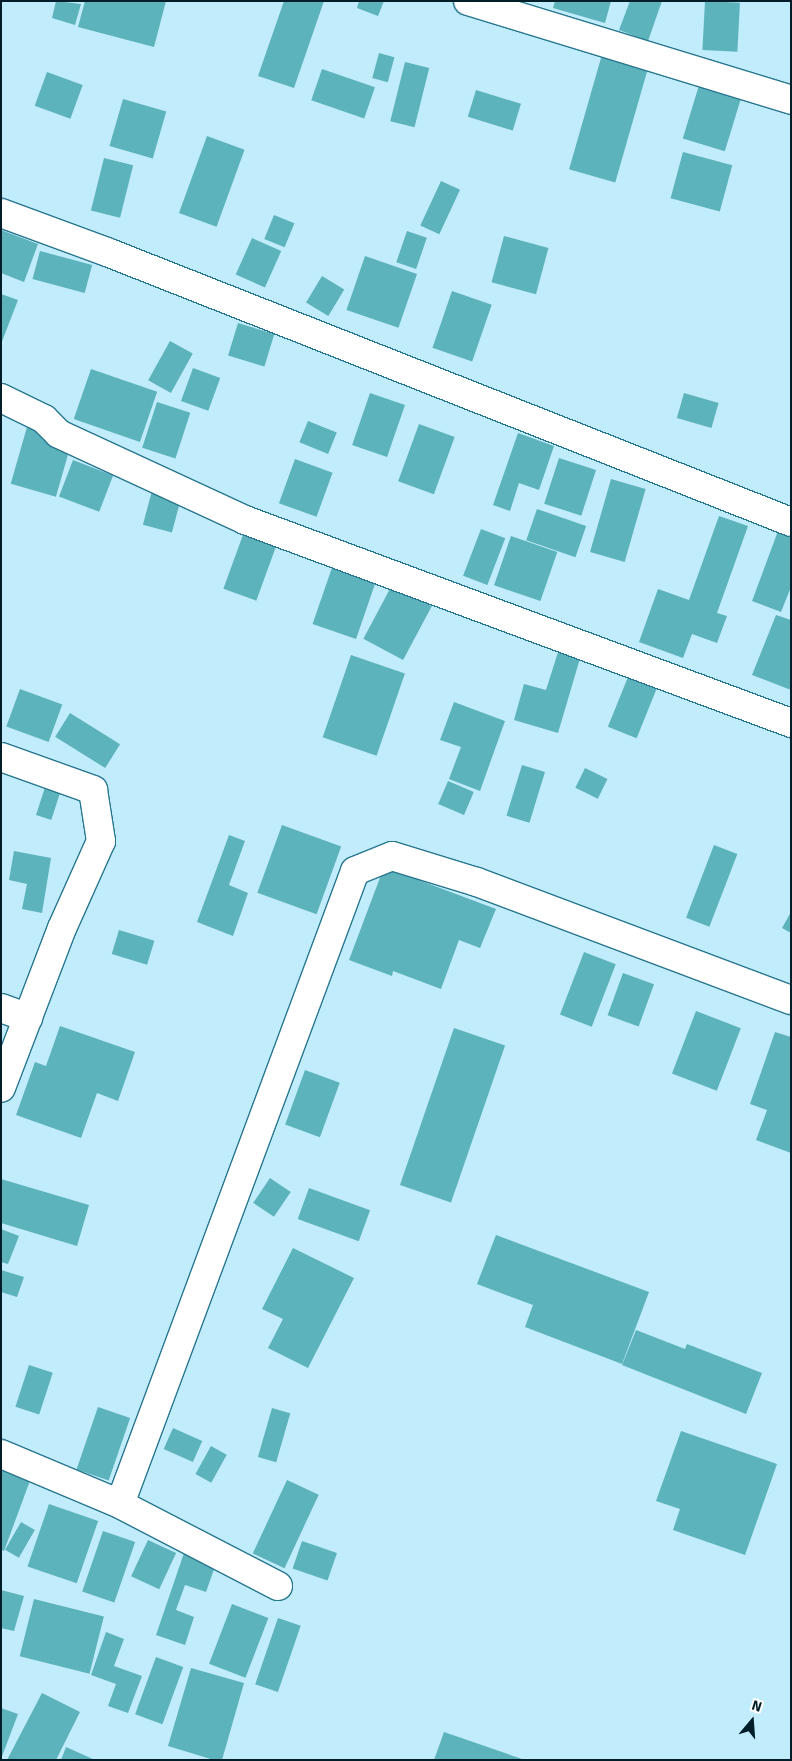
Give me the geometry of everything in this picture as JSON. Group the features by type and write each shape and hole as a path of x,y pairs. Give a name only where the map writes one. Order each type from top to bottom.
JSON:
{"street":[{"path":"468,1 791,100"},
{"path":"1,213 107,252 791,522"},
{"path":"1,398 44,419 60,434 244,520 791,723"},
{"path":"1,757 93,790 101,840 62,928 1,1088"},
{"path":"120,1504 355,871 392,856 477,882 791,1000"},
{"path":"1,1008 28,1018"},
{"path":"1,1454 120,1504 278,1586"}],"building":[{"path":"56,1 81,4 75,25 52,18"},
{"path":"85,1 166,1 154,47 78,27"},
{"path":"284,1 324,1 294,88 258,76"},
{"path":"359,1 384,1 378,16 357,8"},
{"path":"555,1 611,1 605,23 553,8"},
{"path":"630,1 662,1 648,41 619,30"},
{"path":"705,1 740,3 737,52 702,50"},
{"path":"603,51 649,64 615,182 569,169"},
{"path":"379,53 394,57 388,82 372,78"},
{"path":"405,62 429,68 415,127 390,121"},
{"path":"322,69 375,87 364,118 311,100"},
{"path":"47,72 83,85 70,119 35,106"},
{"path":"700,82 742,95 725,151 683,138"},
{"path":"476,90 521,104 513,131 468,117"},
{"path":"123,99 166,111 153,159 109,146"},
{"path":"207,136 245,150 217,227 179,213"},
{"path":"683,152 732,165 720,212 671,198"},
{"path":"104,158 133,165 120,218 91,210"},
{"path":"441,181 460,190 439,234 420,225"},
{"path":"274,215 294,223 285,247 264,239"},
{"path":"1,230 38,244 24,282 1,273"},
{"path":"407,231 427,238 416,269 396,262"},
{"path":"504,236 548,248 536,294 492,282"},
{"path":"252,238 281,251 265,288 236,275"},
{"path":"40,251 92,265 85,293 32,279"},
{"path":"365,256 417,274 398,328 346,310"},
{"path":"322,276 344,289 328,316 306,303"},
{"path":"452,291 492,305 472,361 432,348"},
{"path":"1,294 18,300 1,344"},
{"path":"238,323 274,334 264,367 228,356"},
{"path":"170,341 193,354 171,393 148,380"},
{"path":"193,368 220,378 208,411 181,401"},
{"path":"91,369 157,392 140,442 74,419"},
{"path":"370,393 405,405 387,457 352,445"},
{"path":"684,393 719,403 711,428 677,418"},
{"path":"157,402 190,413 175,458 142,448"},
{"path":"308,421 337,433 328,454 299,442"},
{"path":"419,424 455,437 434,494 398,481"},
{"path":"27,427 72,440 56,497 11,484"},
{"path":"518,433 554,446 539,490 519,483 510,511 493,505"},
{"path":"559,458 596,470 581,516 544,504"},
{"path":"295,459 333,473 317,517 279,503"},
{"path":"73,460 113,475 99,512 59,496"},
{"path":"611,479 646,489 625,562 590,552"},
{"path":"153,487 182,495 172,532 143,525"},
{"path":"537,509 586,526 575,557 526,540"},
{"path":"719,516 748,526 717,613 727,616 717,643 692,634 683,658 639,642 658,589 689,600"},
{"path":"248,521 281,533 256,601 223,589"},
{"path":"481,529 505,538 487,585 463,576"},
{"path":"778,531 791,536 791,587 781,612 752,601"},
{"path":"511,536 557,552 540,601 494,585"},
{"path":"336,556 379,571 356,639 313,624"},
{"path":"392,585 432,606 403,660 363,639"},
{"path":"776,615 791,620 791,690 752,675"},
{"path":"559,649 581,655 558,733 514,720 524,684 546,690"},
{"path":"351,655 405,674 377,756 323,737"},
{"path":"630,672 659,684 637,738 608,727"},
{"path":"20,689 62,704 49,742 6,727"},
{"path":"454,702 505,721 480,791 449,779 461,747 440,740"},
{"path":"70,713 120,744 105,768 55,737"},
{"path":"522,765 545,772 529,823 507,816"},
{"path":"585,768 607,779 598,799 575,788"},
{"path":"49,775 64,780 51,820 36,815"},
{"path":"448,781 474,792 464,815 438,804"},
{"path":"282,825 341,847 317,914 257,893"},
{"path":"229,835 245,841 229,885 248,893 233,936 197,922"},
{"path":"714,845 737,854 709,927 686,918"},
{"path":"14,851 51,858 42,913 22,909 27,884 9,880"},
{"path":"384,867 496,909 480,948 459,940 441,989 393,971 392,976 349,960"},
{"path":"791,912 791,933 782,928"},
{"path":"119,930 154,941 147,965 112,954"},
{"path":"584,952 616,964 592,1027 560,1015"},
{"path":"623,973 654,984 639,1027 608,1015"},
{"path":"696,1011 741,1028 717,1091 672,1074"},
{"path":"60,1026 135,1052 118,1101 97,1093 81,1138 16,1115 35,1062 46,1066"},
{"path":"454,1028 505,1046 451,1203 400,1185"},
{"path":"775,1032 791,1037 791,1153 756,1140 767,1110 750,1104"},
{"path":"305,1070 340,1083 320,1137 285,1125"},
{"path":"270,1178 291,1192 274,1217 253,1203"},
{"path":"1,1179 89,1205 77,1246 1,1223"},
{"path":"309,1188 370,1210 359,1241 298,1219"},
{"path":"1,1229 19,1236 8,1264 1,1262"},
{"path":"496,1235 649,1292 622,1364 525,1327 533,1305 477,1284"},
{"path":"293,1248 354,1278 308,1368 268,1348 283,1319 262,1309"},
{"path":"1,1270 24,1277 17,1297 1,1292"},
{"path":"636,1330 685,1349 687,1344 762,1373 746,1414 622,1365"},
{"path":"29,1365 53,1373 39,1415 15,1407"},
{"path":"98,1407 130,1418 109,1480 77,1469"},
{"path":"272,1408 290,1413 276,1462 258,1457"},
{"path":"173,1428 202,1441 193,1462 164,1449"},
{"path":"681,1431 777,1464 745,1555 673,1530 680,1509 656,1501"},
{"path":"211,1446 227,1455 211,1483 195,1474"},
{"path":"1,1466 31,1478 4,1551 1,1550"},
{"path":"287,1480 319,1495 284,1568 253,1553"},
{"path":"49,1504 98,1521 77,1583 28,1566"},
{"path":"21,1522 35,1530 19,1558 5,1550"},
{"path":"103,1531 135,1542 114,1603 82,1592"},
{"path":"148,1540 176,1553 159,1589 131,1576"},
{"path":"302,1541 337,1553 328,1580 293,1568"},
{"path":"185,1550 217,1561 206,1592 185,1585 176,1610 194,1617 185,1645 156,1635"},
{"path":"1,1590 24,1596 14,1631 1,1628"},
{"path":"34,1599 104,1616 90,1674 20,1656"},
{"path":"232,1604 268,1618 245,1678 209,1664"},
{"path":"278,1618 301,1626 278,1692 255,1684"},
{"path":"106,1632 124,1639 114,1666 142,1676 128,1713 108,1706 116,1684 91,1675"},
{"path":"156,1657 183,1667 162,1724 135,1714"},
{"path":"191,1668 244,1683 222,1760 214,1760 168,1746"},
{"path":"42,1693 80,1712 56,1760 7,1760"},
{"path":"1,1708 18,1714 1,1759"},
{"path":"444,1732 522,1759 522,1760 434,1760"},
{"path":"66,1747 95,1760 61,1760"}]}
